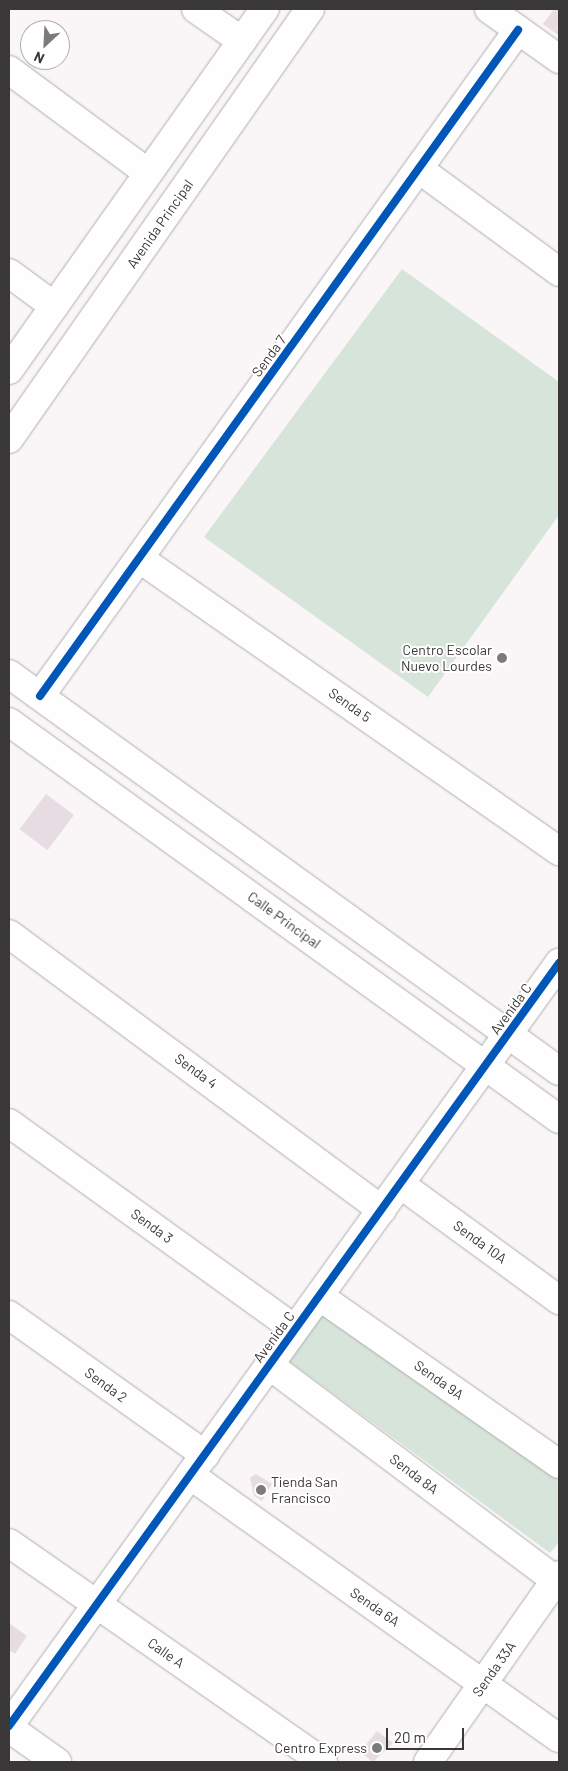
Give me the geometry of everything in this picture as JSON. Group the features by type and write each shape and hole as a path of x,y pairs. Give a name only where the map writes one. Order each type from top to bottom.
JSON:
{"street":[{"path":"196,9 242,41"},
{"path":"9,370 265,9"},
{"name":"Avenida Principal","path":"9,439 310,9"},
{"path":"489,9 559,60"},
{"name":"Senda 7","path":"40,696 140,560 518,30"},
{"path":"9,70 148,173"},
{"path":"419,169 559,272"},
{"path":"9,273 54,306"},
{"name":"Senda 5","path":"140,560 559,852"},
{"path":"9,674 559,1071"},
{"name":"Calle Principal","path":"9,722 559,1119"},
{"name":"Senda 4","path":"9,934 382,1210"},
{"name":"Avenida C","path":"9,1727 559,963"},
{"name":"Senda 3","path":"9,1123 295,1329"},
{"name":"Senda 10A","path":"400,1184 559,1300"},
{"name":"Senda 9A","path":"319,1296 559,1464"},
{"name":"Senda 2","path":"9,1315 197,1465"},
{"name":"Senda 8A","path":"270,1365 558,1579"},
{"name":"Senda 6A","path":"197,1465 483,1684 559,1738"},
{"name":"Calle A","path":"9,1542 323,1762"},
{"name":"Senda 33A","path":"428,1762 558,1579"},
{"path":"9,1727 57,1762"}],"shaded area":[{"path":"402,269 559,382 559,515 428,697 204,537"},
{"path":"310,1306 559,1475 559,1542 550,1553 282,1356"}],"building":[{"path":"554,9 559,9 558,35 543,24"},
{"path":"46,794 74,815 47,850 20,829"},
{"name":"Tienda San Francisco","path":"256,1474 272,1484 262,1501 254,1496 250,1478"},
{"path":"9,1623 27,1636 15,1654 9,1650"},
{"name":"Centro Express","path":"377,1731 393,1743 373,1762 360,1752"}],"cycle path":[{"path":"40,696 518,30"},
{"path":"9,1726 559,963"}],"place":[{"name":"Centro Escolar Nuevo Lourdes","path":"502,658"},
{"name":"Tienda San Francisco","path":"261,1490"},
{"name":"Centro Express","path":"377,1748"}]}
